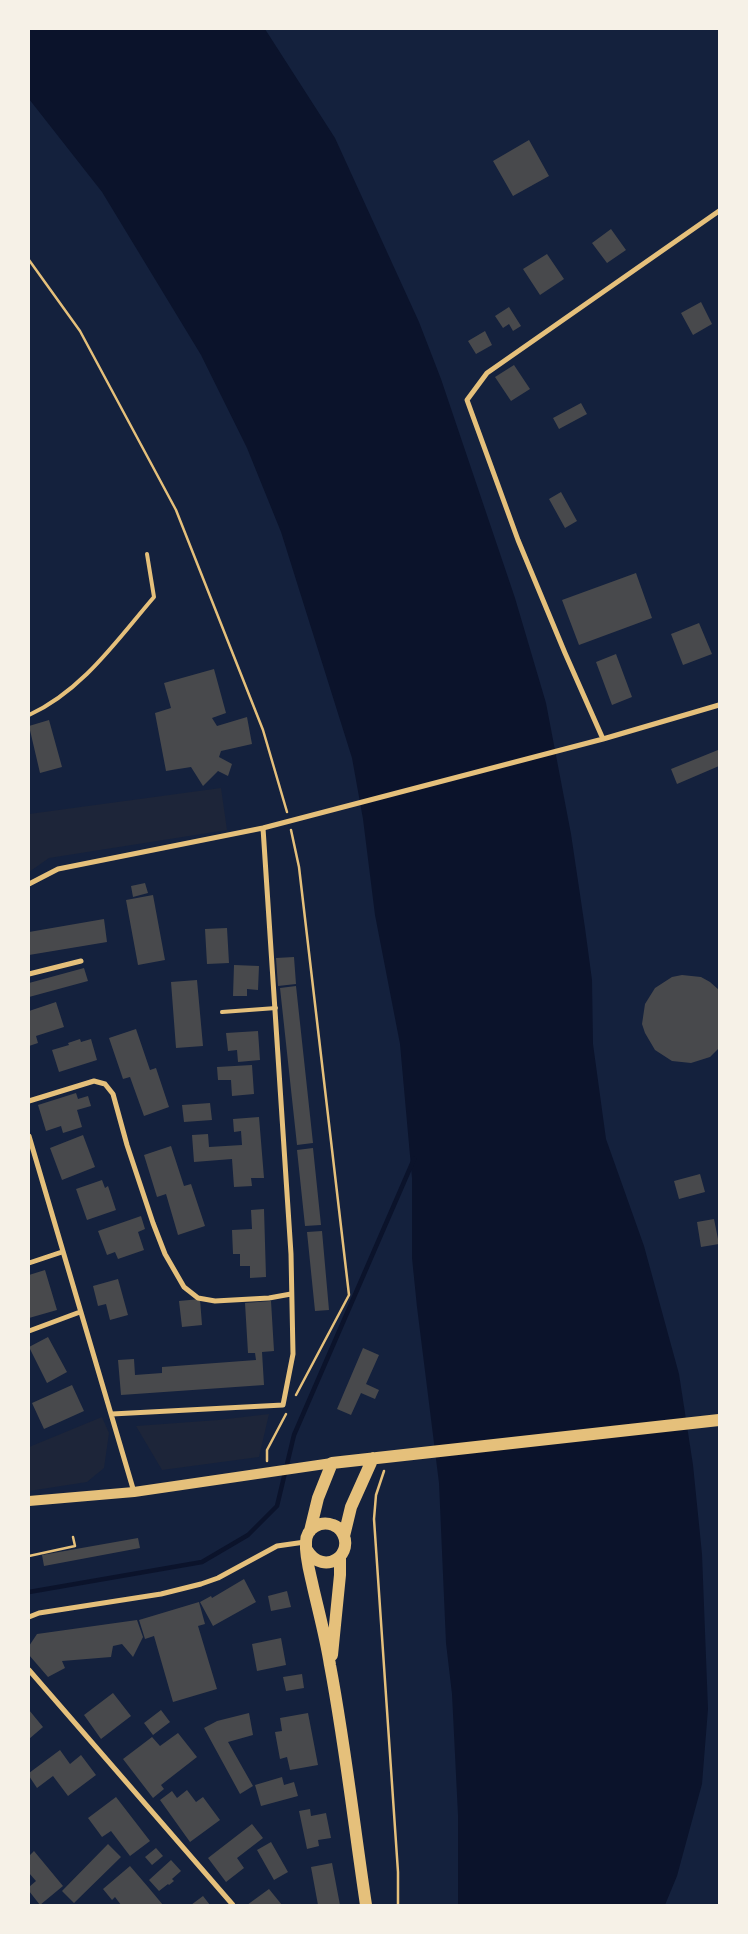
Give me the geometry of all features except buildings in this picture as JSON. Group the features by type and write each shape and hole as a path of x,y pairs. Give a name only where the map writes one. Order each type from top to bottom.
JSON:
{"highway":[{"path":"366,1905 330,1665 309,1568 307,1541 318,1498 332,1463 719,1420"},
{"path":"307,1541 311,1557 318,1562 326,1563 340,1557 345,1549 344,1536 351,1507 373,1458"},
{"path":"307,1541 321,1524 329,1523 337,1526 344,1536"},
{"path":"330,1665 340,1575 340,1557"}],"main road":[{"path":"29,1502 134,1492 332,1463"}],"street":[{"path":"603,739 564,653 518,540 467,400 487,373 719,211"},
{"path":"29,884 58,869 290,822 603,739 719,705"},
{"path":"112,1414 283,1405 293,1354 291,1254 263,828"},
{"path":"29,974 81,961"},
{"path":"29,1101 94,1081 106,1084 113,1094 127,1145 162,1246 173,1270 184,1287 198,1298 216,1301 269,1298 291,1294"},
{"path":"29,1136 134,1492"},
{"path":"29,1263 62,1252"},
{"path":"29,1331 80,1312"},
{"path":"29,1618 48,1612 160,1594 201,1584 218,1578 277,1546 307,1541"},
{"path":"29,1670 233,1905"}],"lane":[{"path":"29,715 42,709 82,679 154,597 147,554"},
{"path":"222,1012 276,1008"}],"path":[{"path":"30,262 80,331 176,510 263,730 290,822 299,867 349,1295 294,1398"},
{"path":"267,1472 267,1450 290,1407"},
{"path":"394,1456 376,1495 374,1519 398,1872 398,1905"},
{"path":"29,1556 75,1546 73,1536"}],"shaded area":[{"path":"29,29 265,29 335,138 419,322 441,379 515,598 546,703 571,834 585,928 592,980 593,1044 606,1139 644,1246 679,1374 693,1465 702,1554 708,1709 702,1784 677,1876 665,1905 458,1905 458,1815 452,1694 446,1643 439,1483 412,1258 412,1178 400,1044 375,915 363,819 352,758 281,532 247,448 201,355 102,192 29,99"},
{"path":"221,788 227,830 49,858 29,872 29,814"},
{"path":"269,1414 259,1457 162,1470 136,1426 218,1420"},
{"path":"102,1417 109,1433 104,1468 87,1482 29,1491 29,1447"}],"waterway":[{"path":"29,1592 202,1562 248,1535 277,1506 294,1435 414,1159"}]}
